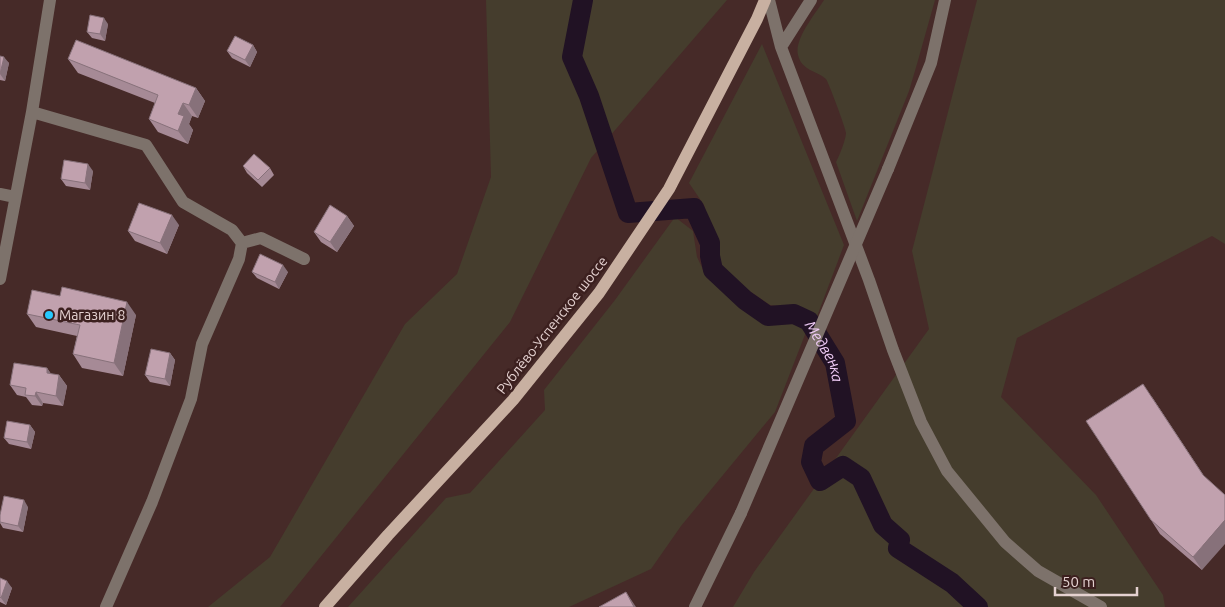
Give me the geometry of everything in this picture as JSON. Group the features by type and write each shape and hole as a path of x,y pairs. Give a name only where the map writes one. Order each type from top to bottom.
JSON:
{"main road":[{"name":"Рублёво-Успенское шоссе","path":"325,607 388,535 513,400 599,293 669,190 767,0"}],"street":[{"path":"0,280 32,112 50,0"},
{"path":"767,0 781,47 869,280 892,350 921,422 947,471 1005,542 1038,571 1102,607"},
{"path":"781,47 811,0"},
{"path":"695,607 741,513 888,169 931,63 945,0"},
{"path":"32,112 146,145 183,202 232,230 242,243 239,259 202,344 191,399 152,502 106,607"},
{"path":"0,194 15,197"},
{"path":"242,243 261,238 304,259"}],"shaded area":[{"path":"486,0 727,0 591,158 510,322 280,607 208,607 270,557 405,324 457,274 491,177"},
{"path":"824,0 935,0 909,91 857,221 836,162 846,133 840,115 826,79 806,67 798,55 799,41 802,34"},
{"path":"977,0 1225,0 1225,244 1212,236 1017,338 1001,397 1096,495 1163,595 1165,607 733,607 754,572 929,329 912,251"},
{"path":"762,44 844,245 816,319 798,309 770,305 722,272 704,205 689,183"},
{"path":"675,217 693,231 697,257 707,278 766,323 794,322 806,332 775,412 681,526 651,569 569,607 348,607 446,498 470,493 545,410 544,390 615,300"}],"building":[{"path":"90,15 104,18 100,34 87,32"},
{"path":"235,36 253,45 245,60 227,51"},
{"path":"76,40 196,88 189,105 183,103 178,114 184,116 178,131 149,119 158,95 68,59"},
{"path":"0,56 4,57 0,74"},
{"path":"254,154 270,168 258,180 243,166"},
{"path":"64,160 88,164 85,183 61,179"},
{"path":"139,203 172,215 160,243 128,231"},
{"path":"330,205 347,216 330,242 314,232"},
{"path":"260,254 283,265 275,282 252,272"},
{"path":"62,287 127,302 114,363 73,354 80,325 27,314 32,290 60,296"},
{"path":"151,349 170,353 165,379 145,375"},
{"path":"14,363 47,368 47,373 59,375 56,396 36,392 35,396 25,395 26,388 10,385"},
{"path":"1143,384 1203,475 1225,495 1225,520 1193,557 1151,520 1086,421"},
{"path":"7,421 30,425 27,442 4,438"},
{"path":"4,496 24,500 18,526 0,522"},
{"path":"0,578 7,581 1,598 0,597"},
{"path":"626,592 634,607 599,607"}],"waterway":[{"name":"Медвенка","path":"583,0 572,57 589,96 628,213 694,208 710,243 713,270 745,300 768,316 794,314 809,321 835,363 846,421 814,446 811,462 820,481 843,466 861,478 883,525 900,540 898,548 952,583 978,607"}],"place":[{"name":"Магазин 8","path":"49,315"}]}
